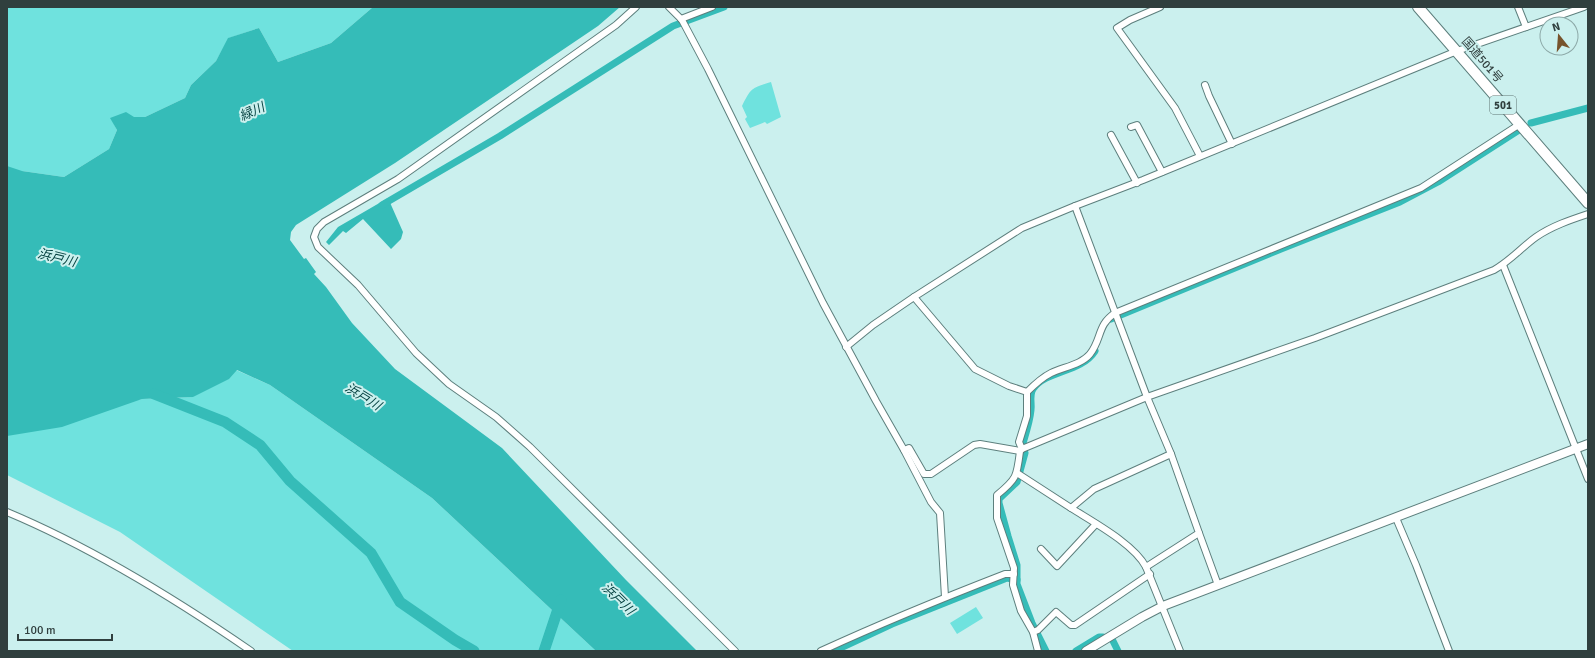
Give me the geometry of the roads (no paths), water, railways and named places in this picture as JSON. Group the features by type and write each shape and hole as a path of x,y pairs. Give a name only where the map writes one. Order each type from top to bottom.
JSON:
{"highway":[{"name":"国道501号","path":"1418,7 1588,203"}],"street":[{"path":"636,7 616,25 398,179 324,222 317,229 314,237 318,247 358,284 416,353 449,384 496,417 530,447 561,476 735,651"},
{"path":"669,7 682,22 708,69 804,266 846,347 904,450 931,502 941,516 945,597"},
{"path":"682,22 712,7"},
{"path":"1160,7 1130,20 1117,28 1175,108 1200,156"},
{"path":"1518,7 1526,27"},
{"path":"846,347 873,325 914,296 1022,228 1137,183 1457,51 1584,7"},
{"path":"1205,85 1232,144"},
{"path":"1131,127 1137,124 1162,172"},
{"path":"1038,651 1035,631 1021,611 1013,585 1014,568 996,518 997,495 1014,481 1019,474 1021,450 1019,442 1027,416 1027,392 1039,380 1077,363 1089,355 1096,344 1100,330 1106,318 1421,188 1520,124"},
{"path":"1111,135 1137,183"},
{"path":"1076,206 1147,397 1171,454 1218,585"},
{"path":"904,450 909,448 924,474 931,474 974,445 980,444 1021,450 1147,397 1315,338 1472,279 1503,265 1536,237 1568,220 1588,214"},
{"path":"1503,265 1577,448 1588,479"},
{"path":"914,296 975,369 1009,386 1027,392"},
{"path":"1086,651 1163,606 1588,444"},
{"path":"1071,508 1094,489 1171,454"},
{"path":"1019,474 1096,524 1141,557 1150,574 1180,651"},
{"path":"7,512 60,536 143,581 209,622 250,651"},
{"path":"1396,518 1449,651"},
{"path":"1049,548 1043,551 1057,566 1096,524"},
{"path":"1146,567 1199,533"},
{"path":"821,651 884,622 1005,574 1013,578"},
{"path":"1035,631 1056,612 1071,625 1075,625 1150,574"}],"water":[{"path":"373,7 620,7 598,26 395,163 296,225 291,232 290,240 304,259 306,258 316,272 314,274 326,287 352,323 395,369 502,448 626,580 697,651 596,651 432,498 270,385 237,370 229,379 193,397 142,399 62,427 7,436 7,166 22,171 64,177 109,149 117,130 110,118 126,112 134,117 145,117 185,98 191,85 216,61 228,38 259,28 278,62 331,43"},
{"path":"388,198 403,232 401,239 391,249 363,219 346,233 343,231 329,245 326,242 338,227"}],"waterway":[{"path":"382,205 500,136 673,26 724,7"},
{"path":"1531,123 1588,108"},
{"path":"1111,319 1400,202 1438,182 1519,130"},
{"path":"1023,443 1030,418 1031,394 1033,389 1046,378 1081,364 1095,351"},
{"path":"154,394 225,422 260,445 290,481 371,553 400,602 455,640 474,651"},
{"path":"1025,453 1017,482 999,499 999,503 1017,565 1017,584 1032,623 1046,651"},
{"path":"834,651 892,624 1007,578 1017,580"},
{"path":"544,651 561,600"},
{"path":"1076,651 1099,637 1103,637"},
{"path":"1113,641 1118,651"}],"water label":[{"name":"緑川","path":"252,112"},
{"name":"浜戸川","path":"57,258"},
{"name":"浜戸川","path":"363,397"},
{"name":"浜戸川","path":"618,599"}]}
